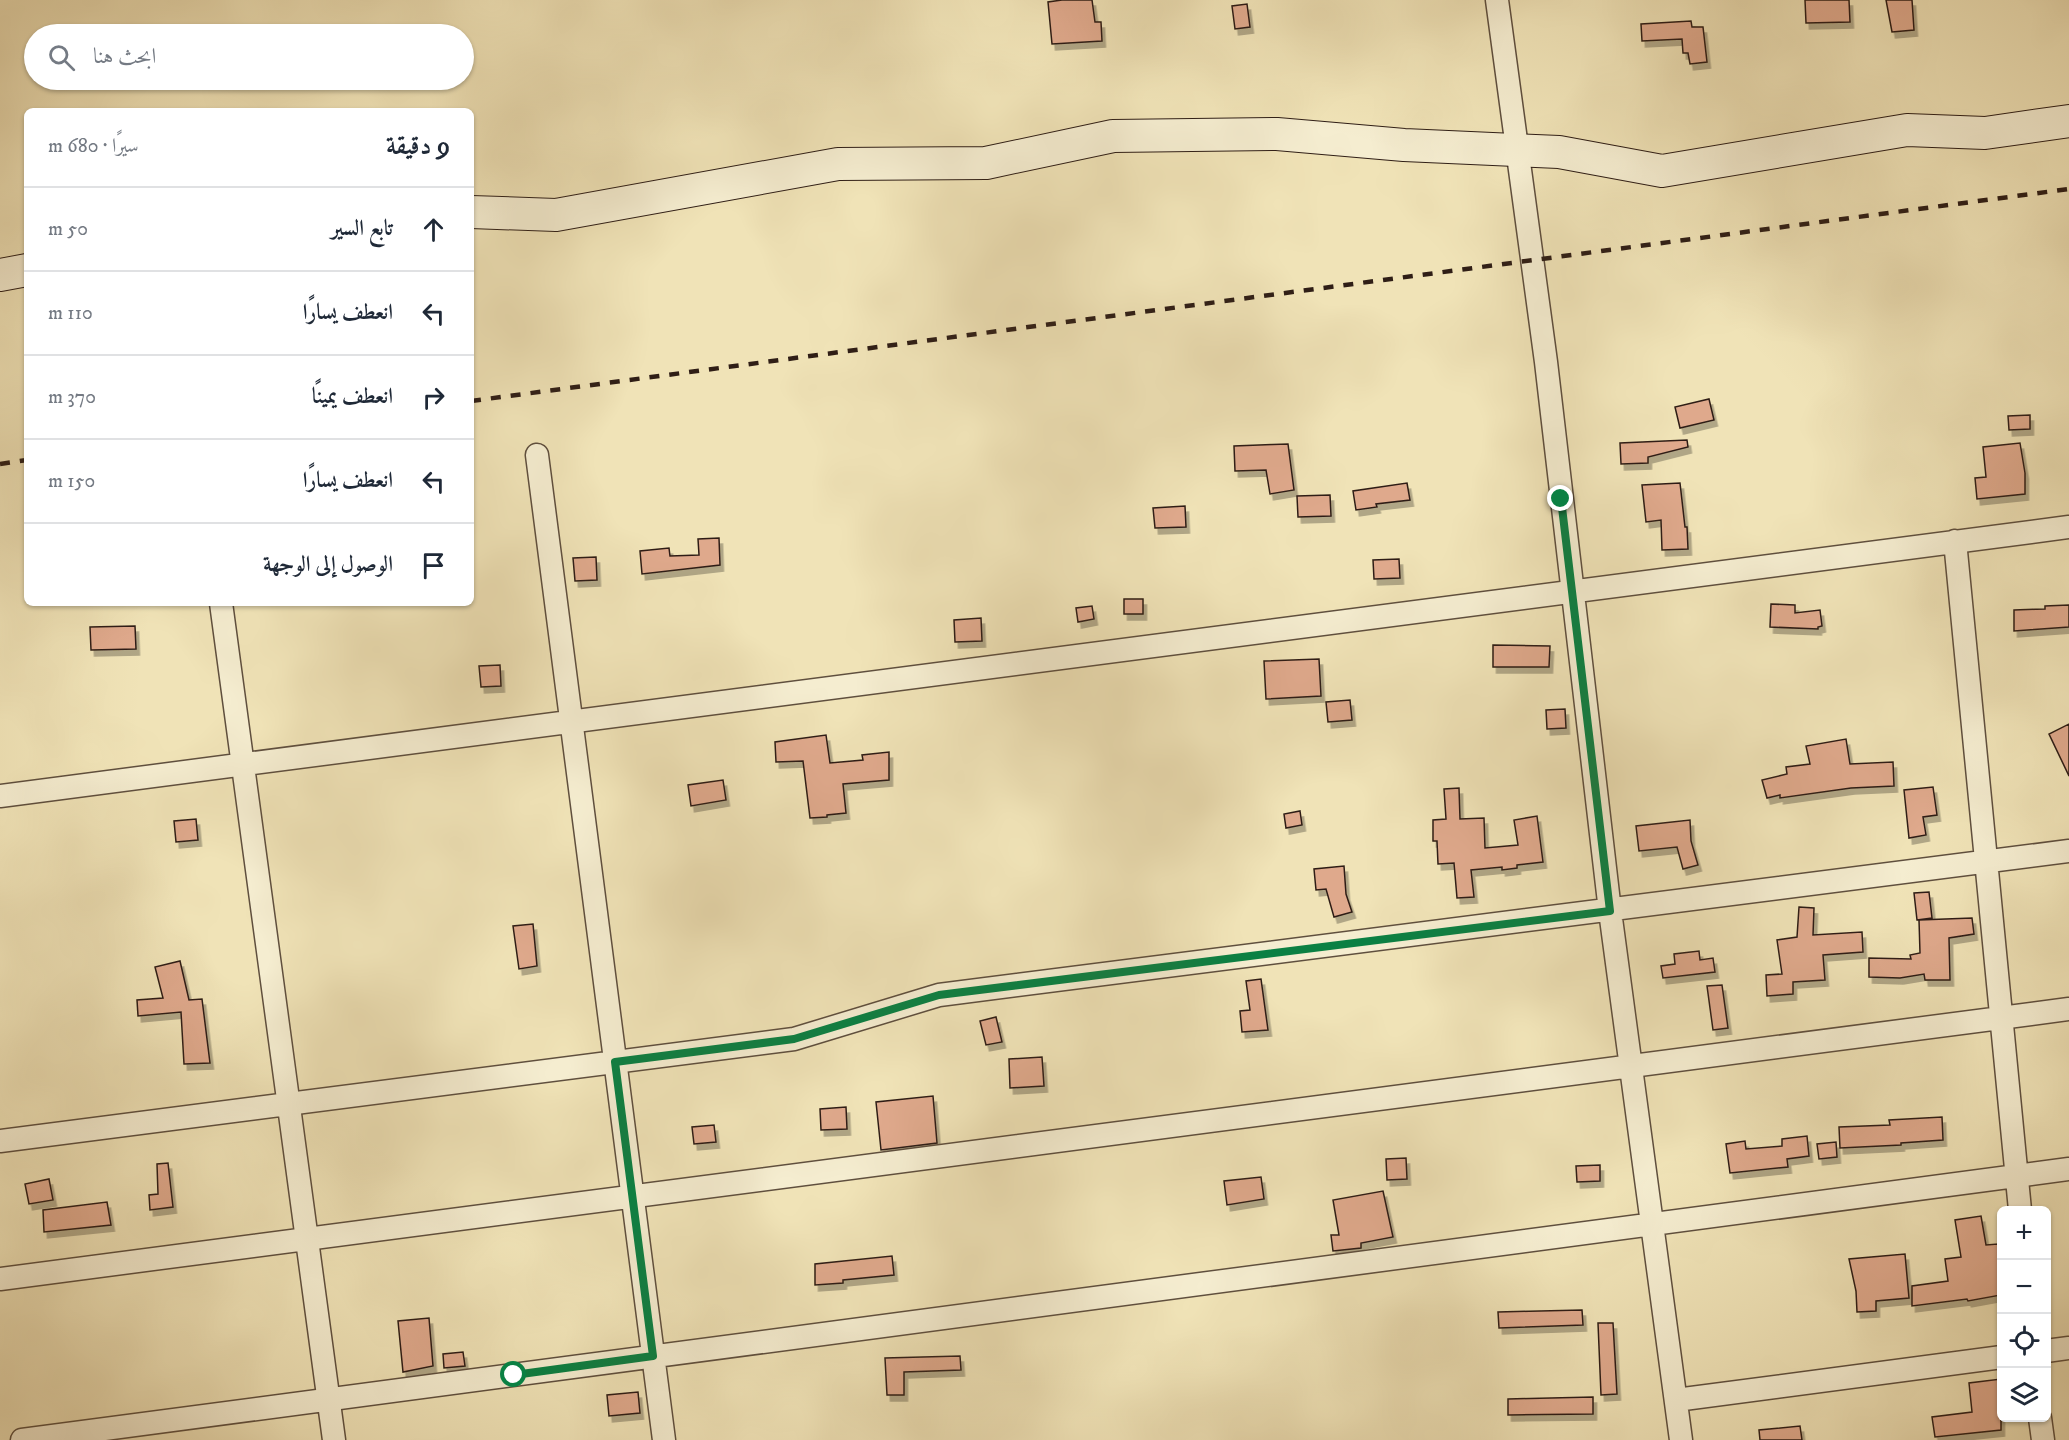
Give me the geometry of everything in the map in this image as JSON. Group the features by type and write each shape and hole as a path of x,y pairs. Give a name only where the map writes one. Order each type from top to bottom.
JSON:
{"street":[{"path":"1497,0 1546,362 1610,911 1681,1440"},
{"path":"474,212 556,215 838,164 986,163 1113,136 1277,134 1404,145 1559,152 1662,171 1907,129 1985,133 2069,121"},
{"path":"0,275 24,271"},
{"path":"537,455 664,1440"},
{"path":"0,796 2069,527"},
{"path":"1954,541 2020,1206"},
{"path":"221,606 334,1440"},
{"path":"0,1141 794,1039 939,995 2069,851"},
{"path":"0,1279 2069,1009"},
{"path":"22,1440 2069,1169"},
{"path":"2051,1350 2069,1348"},
{"path":"1676,1400 1997,1358"},
{"path":"2041,1422 2043,1440"}],"building":[{"path":"1092,0 1095,22 1101,22 1102,41 1052,44 1048,2"},
{"path":"1805,0 1849,0 1850,22 1806,23"},
{"path":"1886,0 1912,0 1914,30 1892,32"},
{"path":"1247,4 1250,27 1235,29 1232,6"},
{"path":"1691,21 1692,27 1703,27 1707,62 1690,64 1688,53 1683,53 1682,39 1642,41 1641,24"},
{"path":"1709,399 1714,420 1680,428 1675,407"},
{"path":"2030,415 2030,429 2009,430 2008,416"},
{"path":"1687,440 1688,447 1648,457 1648,463 1621,464 1620,443"},
{"path":"2020,443 2025,473 2025,494 1977,499 1975,478 1986,477 1983,447"},
{"path":"1288,444 1294,490 1270,494 1266,470 1235,471 1234,446"},
{"path":"1407,483 1410,500 1376,504 1377,507 1356,510 1353,491"},
{"path":"1680,483 1688,549 1662,550 1661,520 1646,522 1642,485"},
{"path":"1330,495 1331,516 1298,517 1297,496"},
{"path":"1185,506 1186,527 1155,528 1153,508"},
{"path":"719,538 720,565 642,574 640,551 669,548 670,556 699,555 698,539"},
{"path":"596,557 597,580 575,581 573,558"},
{"path":"1399,559 1400,578 1374,579 1373,560"},
{"path":"1124,599 1143,599 1143,614 1124,614"},
{"path":"1771,604 1795,605 1795,613 1820,610 1822,626 1818,629 1770,627"},
{"path":"2069,605 2069,627 2014,631 2014,610 2045,609 2045,606"},
{"path":"1092,606 1094,619 1078,622 1076,608"},
{"path":"981,618 982,641 955,642 954,620"},
{"path":"135,626 136,649 91,650 90,627"},
{"path":"1493,645 1550,646 1549,667 1493,667"},
{"path":"1319,659 1321,696 1266,699 1264,661"},
{"path":"500,665 501,686 481,687 479,666"},
{"path":"1350,700 1352,720 1328,722 1326,702"},
{"path":"1565,709 1566,728 1547,729 1546,710"},
{"path":"2069,724 2069,776 2049,734"},
{"path":"826,735 830,763 863,760 862,755 889,752 889,780 843,784 846,813 810,818 803,761 776,762 775,742"},
{"path":"1846,739 1850,764 1893,762 1894,786 1851,788 1767,798 1762,780 1787,774 1786,767 1810,764 1806,746"},
{"path":"723,780 726,800 691,806 688,785"},
{"path":"1933,787 1937,815 1923,817 1926,835 1909,838 1904,790"},
{"path":"1459,788 1460,819 1484,818 1485,848 1518,845 1514,820 1537,816 1543,862 1517,865 1517,868 1502,870 1502,867 1471,870 1474,897 1457,898 1454,863 1438,864 1437,841 1433,841 1433,820 1446,819 1444,789"},
{"path":"1300,811 1302,825 1286,828 1284,814"},
{"path":"196,819 198,840 176,842 174,821"},
{"path":"1690,820 1691,841 1698,865 1683,869 1677,847 1639,851 1636,826"},
{"path":"1344,866 1346,894 1352,912 1334,917 1326,889 1316,890 1314,869"},
{"path":"1929,892 1932,918 1917,920 1914,893"},
{"path":"1799,907 1814,908 1813,935 1862,932 1863,952 1823,955 1825,980 1793,982 1793,994 1767,996 1766,975 1782,974 1777,940 1797,937"},
{"path":"1972,918 1974,934 1949,938 1950,980 1925,980 1924,974 1900,978 1869,977 1869,958 1911,959 1910,955 1920,953 1919,920"},
{"path":"533,924 537,966 519,969 513,926"},
{"path":"1699,951 1700,960 1713,958 1715,972 1663,978 1661,966 1675,964 1674,954"},
{"path":"180,961 189,1000 202,999 210,1063 184,1064 181,1012 138,1016 137,1000 163,998 155,967"},
{"path":"1261,979 1268,1030 1242,1032 1240,1011 1250,1010 1246,981"},
{"path":"1722,985 1728,1028 1713,1030 1707,986"},
{"path":"996,1017 1002,1042 986,1045 980,1021"},
{"path":"1042,1057 1044,1086 1010,1088 1009,1059"},
{"path":"933,1096 937,1143 881,1150 876,1102"},
{"path":"846,1107 847,1129 821,1130 820,1109"},
{"path":"1942,1117 1943,1140 1840,1148 1839,1127 1890,1125 1889,1120"},
{"path":"714,1125 716,1142 694,1144 692,1127"},
{"path":"1807,1136 1809,1156 1787,1159 1788,1167 1730,1173 1726,1144 1745,1141 1746,1149 1782,1146 1782,1139"},
{"path":"1836,1142 1837,1157 1819,1159 1817,1144"},
{"path":"1406,1158 1407,1179 1387,1180 1386,1159"},
{"path":"168,1163 173,1207 150,1210 149,1195 158,1194 157,1164"},
{"path":"1600,1165 1600,1181 1577,1182 1576,1166"},
{"path":"1261,1177 1264,1199 1227,1205 1224,1181"},
{"path":"49,1179 53,1200 29,1204 25,1184"},
{"path":"1383,1191 1393,1237 1361,1243 1361,1248 1333,1251 1331,1235 1339,1235 1333,1200"},
{"path":"107,1202 111,1225 44,1232 43,1210"},
{"path":"1981,1216 1986,1245 1997,1244 1997,1296 1912,1306 1912,1286 1948,1281 1945,1259 1961,1257 1955,1220"},
{"path":"1905,1254 1909,1298 1876,1301 1876,1311 1857,1312 1856,1291 1849,1259"},
{"path":"892,1256 894,1275 815,1285 815,1264"},
{"path":"1582,1310 1583,1325 1499,1328 1498,1312"},
{"path":"429,1318 433,1366 403,1372 398,1321"},
{"path":"1598,1323 1613,1323 1617,1394 1601,1395"},
{"path":"463,1352 465,1366 444,1368 443,1354"},
{"path":"960,1356 961,1370 904,1372 904,1395 887,1395 885,1358"},
{"path":"1997,1380 1997,1422 2001,1422 2001,1430 1935,1437 1932,1417 1972,1412 1969,1383"},
{"path":"638,1392 640,1413 609,1416 607,1395"},
{"path":"1593,1397 1593,1414 1508,1415 1508,1399"},
{"path":"1800,1426 1802,1440 1760,1440 1759,1430"}],"railway":[{"path":"474,401 2069,189"},
{"path":"0,464 24,460"}],"route":[{"path":"514,1375 653,1356 615,1062 794,1039 939,995 1610,911 1561,499"}]}
